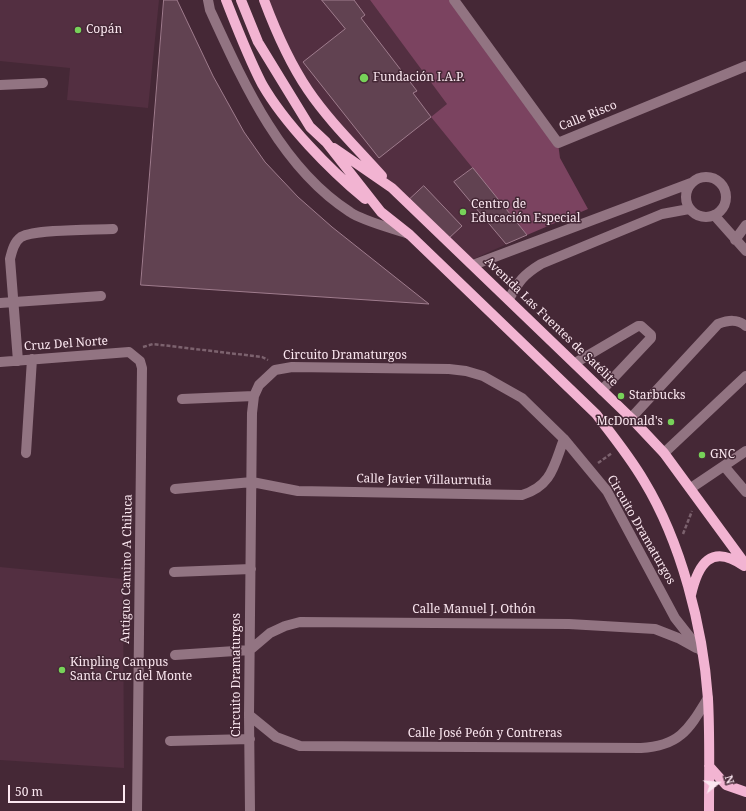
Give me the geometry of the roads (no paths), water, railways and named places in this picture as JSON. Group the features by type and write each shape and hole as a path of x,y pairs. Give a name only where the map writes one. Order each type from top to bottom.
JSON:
{"main road":[{"path":"226,0 245,50 263,84 277,106 334,173 381,212"},
{"name":"Avenida Las Fuentes de Satélite","path":"240,0 258,42 310,127 326,142 392,188 631,418 664,453 691,488 746,566"},
{"path":"264,0 279,41 308,90 327,115 392,188"},
{"name":"Avenida Las Fuentes de Satélite","path":"326,142 381,212 410,235 596,414 621,447 648,488 662,515 691,595"},
{"path":"691,595 698,568 710,559 726,557 736,560 746,566"},
{"name":"Circuito Dramaturgos","path":"691,595 696,614 708,698 709,811"},
{"path":"709,766 717,777 726,785 746,792"}],"street":[{"name":"Avenida Las Fuentes de Satélite","path":"208,0 210,10 239,73 280,142 308,178 350,213 410,235"},
{"name":"Calle Risco","path":"454,0 558,142 746,66"},
{"path":"0,85 42,83"},
{"path":"473,265 691,183 697,178 711,177 722,185 726,198 720,211 714,215 701,217 689,209 672,210 662,214 541,264 526,273 519,281 509,299"},
{"path":"689,209 686,195 691,183"},
{"path":"714,215 735,240 746,250"},
{"path":"735,240 746,225"},
{"path":"18,361 10,258 12,248 20,238 34,233 113,229"},
{"path":"0,303 100,296"},
{"path":"631,418 718,324 729,320 739,321 746,326"},
{"path":"575,363 638,326 641,326 651,335 651,338 602,390"},
{"name":"Cruz Del Norte","path":"0,362 129,352 134,355"},
{"name":"Antiguo Camino A Chiluca","path":"134,355 140,360 142,368 137,811"},
{"path":"26,453 32,359"},
{"name":"Circuito Dramaturgos","path":"250,811 249,715 252,413 254,396 259,385 275,370 292,367 449,369 466,371 483,376 522,398 564,439 607,491 675,618 701,651"},
{"path":"664,453 746,376"},
{"path":"182,399 254,396"},
{"name":"Calle Javier Villaurrutia","path":"175,488 252,482 298,491 522,495 541,487 553,468 564,439"},
{"path":"691,488 746,451"},
{"path":"724,466 746,492"},
{"path":"174,572 251,570"},
{"name":"Calle Manuel J. Othón","path":"250,650 270,633 285,626 300,622 568,624 655,629 678,638 701,651"},
{"path":"175,655 250,650"},
{"name":"Calle José Peón y Contreras","path":"249,715 276,737 300,746 641,748 657,747 674,740 688,730 708,698"},
{"path":"170,741 250,739"}],"place":[{"name":"Copán","path":"78,30"},
{"name":"Fundación I.A.P.","path":"364,78"},
{"name":"Centro de Educación Especial","path":"463,212"},
{"name":"Starbucks","path":"621,396"},
{"name":"McDonald's","path":"671,422"},
{"name":"GNC","path":"702,455"},
{"name":"Kinpling Campus Santa Cruz del Monte","path":"62,670"}]}
